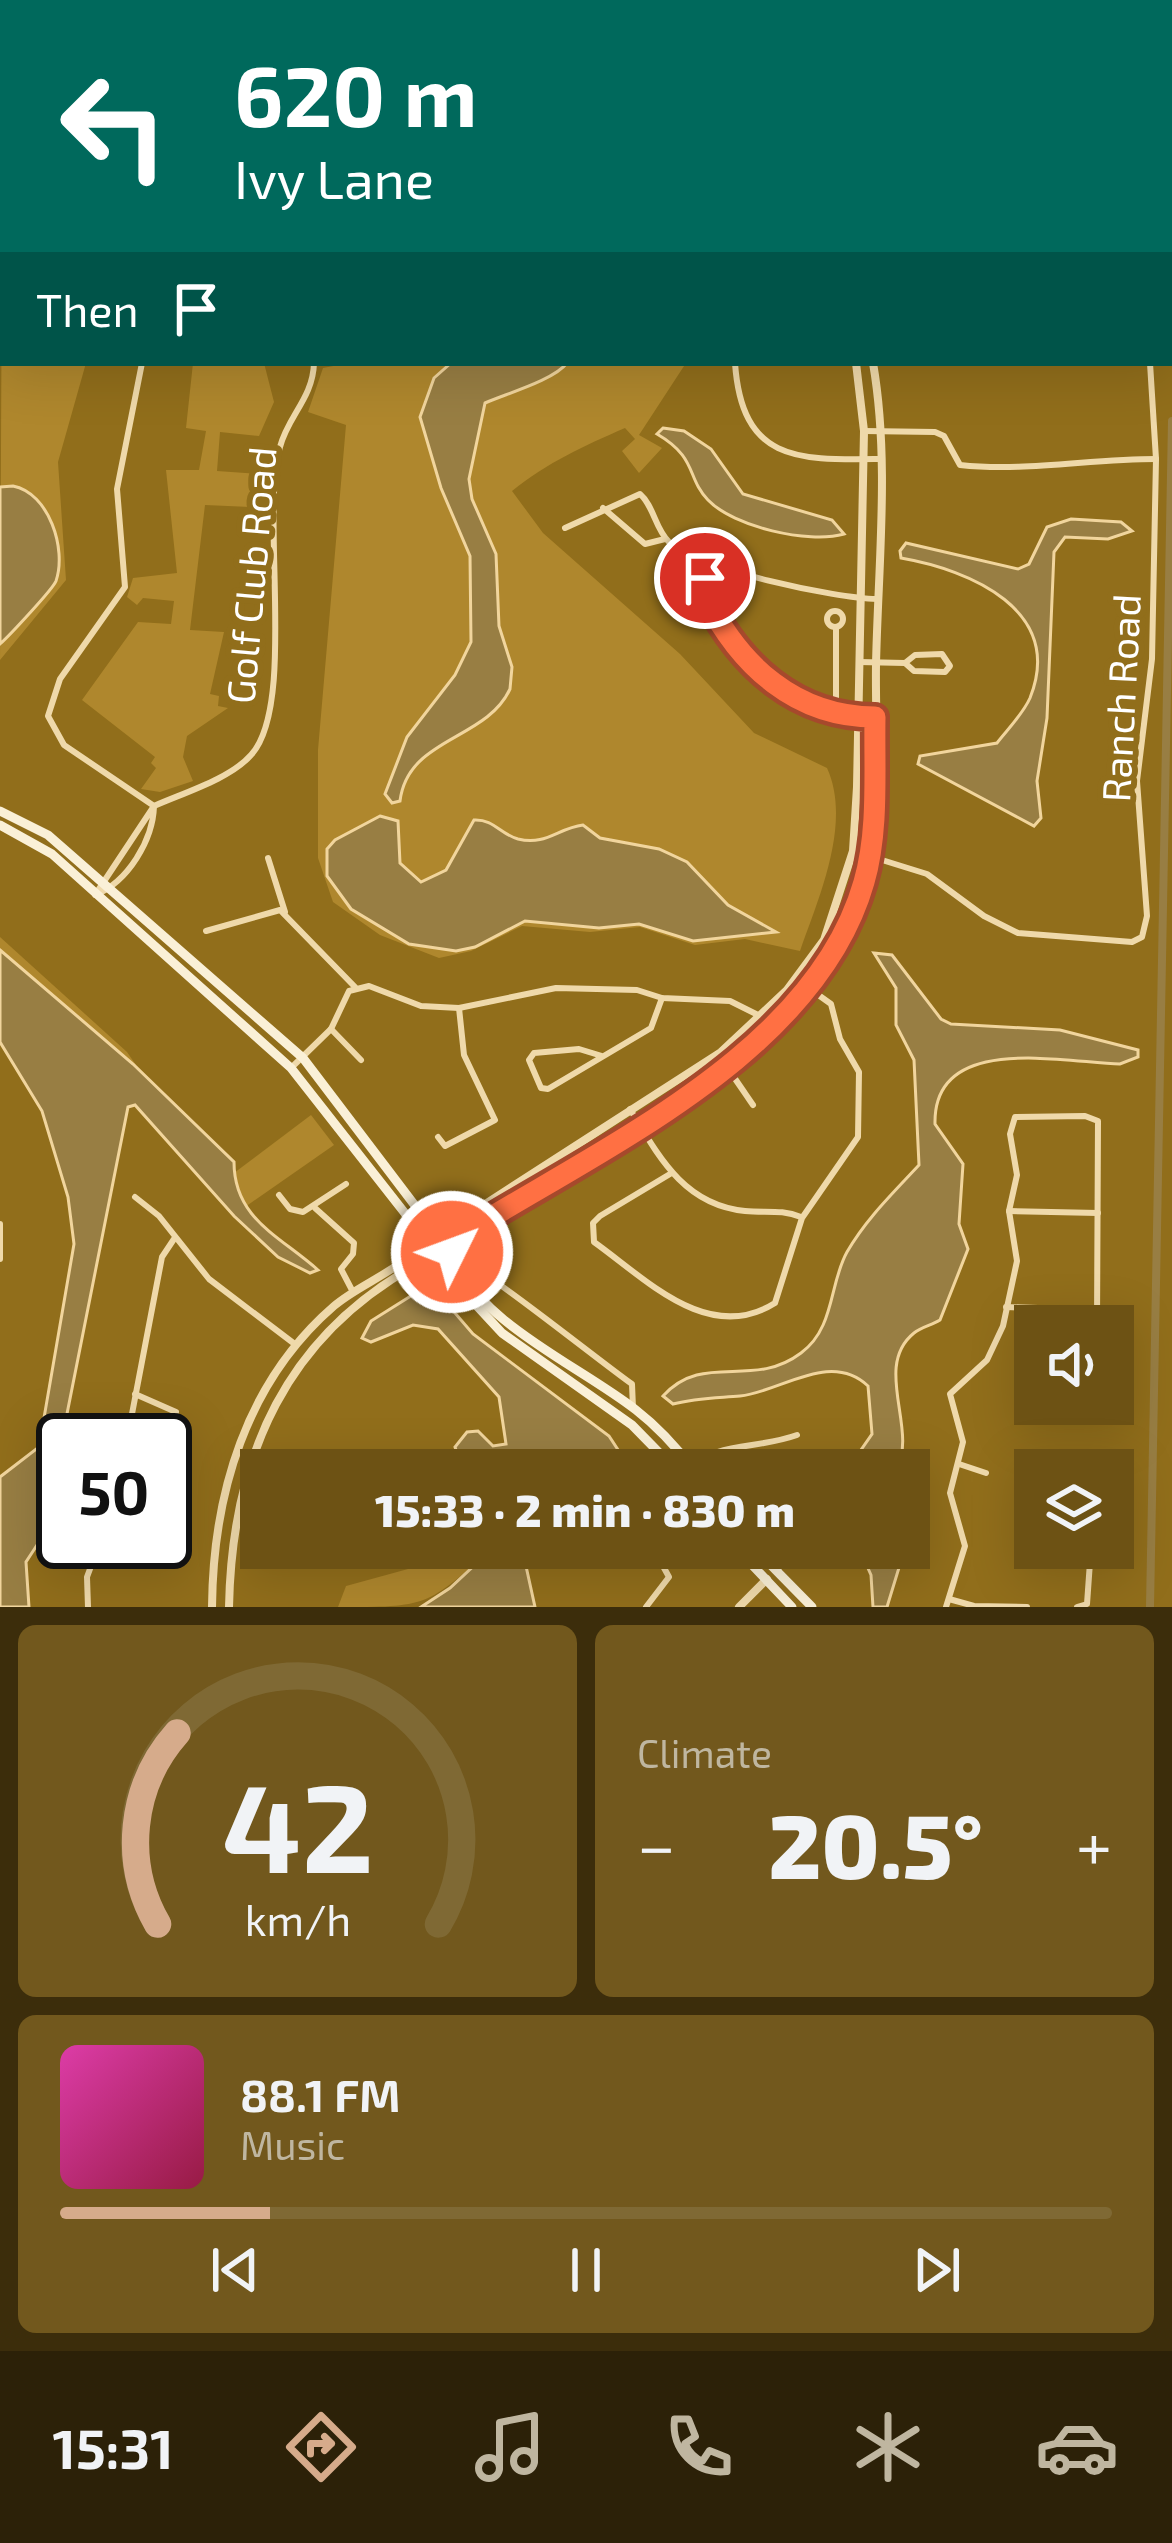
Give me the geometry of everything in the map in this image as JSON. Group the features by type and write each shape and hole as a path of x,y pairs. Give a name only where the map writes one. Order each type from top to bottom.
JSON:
{"main road":[{"path":"0,811 48,835 303,1058 438,1229 470,1283 511,1322 633,1408 672,1449"},
{"path":"0,825 52,854 291,1068 422,1235"},
{"path":"422,1235 438,1229"},
{"path":"422,1235 418,1247 425,1260 439,1264 502,1333 632,1425 655,1449"},
{"path":"439,1264 452,1249"},
{"path":"753,1569 792,1607"},
{"path":"772,1569 812,1607"}],"street":[{"path":"141,366 117,489 125,587 60,679 48,716 64,745 154,806"},
{"name":"Golf Club Road","path":"154,806 237,767 261,738 274,653 280,446 307,399 313,366"},
{"path":"736,366 743,408 766,442 800,459 880,459"},
{"path":"438,1229 721,1052 762,1018 824,940 853,850 864,431 856,366"},
{"path":"452,1249 727,1067 774,1030 810,988 853,915 869,854 875,717 880,430 874,366"},
{"name":"Ranch Road","path":"853,850 947,884 984,916 1018,933 1059,940 1132,942 1142,938 1147,916 1137,781 1152,659 1156,459 1150,366"},
{"path":"864,431 935,432 944,436 960,465 994,470 1080,458 1156,459"},
{"path":"565,528 640,494 665,539"},
{"path":"604,508 644,544 665,539 759,578 878,598"},
{"path":"706,598 760,675 836,716 875,717"},
{"path":"836,627 836,716"},
{"path":"859,662 905,663 915,655 942,654 950,665 945,672 914,671 905,663"},
{"path":"95,895 154,806"},
{"path":"95,895 111,889 145,841 154,806"},
{"path":"135,835 145,841"},
{"path":"268,858 286,914 355,987"},
{"path":"206,931 271,909 286,914"},
{"path":"670,1174 600,1216 591,1232 593,1242 695,1312 742,1317 775,1303 802,1218 858,1137 856,1061 840,1039 831,1004 796,979"},
{"path":"355,987 369,986 421,1006 459,1008 572,987 637,990 662,998 730,1001 774,1030"},
{"path":"291,1068 331,1029 355,987"},
{"path":"602,1056 560,1049 535,1053 530,1060 544,1090 651,1028 662,998"},
{"path":"438,1137 445,1146 454,1146 495,1120 464,1055 459,1008"},
{"path":"331,1029 362,1060"},
{"path":"727,1067 753,1106"},
{"path":"630,1109 670,1174 725,1207 783,1210 802,1218"},
{"path":"1027,1607 947,1603 965,1546 950,1493 963,1442 950,1394 995,1348 1006,1307 1017,1261 1010,1211 1017,1175 1010,1123 1024,1114 1098,1121 1097,1305"},
{"path":"279,1196 293,1211 315,1208 346,1184"},
{"path":"135,1197 159,1216 227,1295 310,1352"},
{"path":"315,1208 354,1243 355,1252 341,1269 352,1292"},
{"path":"1010,1211 1099,1213"},
{"path":"0,1224 0,1259"},
{"path":"132,1413 162,1257 174,1238"},
{"path":"212,1607 215,1532 232,1461 251,1415 296,1345 352,1292 418,1247"},
{"path":"229,1607 232,1544 247,1467 279,1395 310,1352 366,1298 425,1260"},
{"path":"470,1283 484,1274 494,1277 519,1302 632,1384 637,1393 633,1408"},
{"path":"1006,1307 1014,1307"},
{"path":"135,1394 164,1402 176,1412"},
{"path":"748,1449 797,1435"},
{"path":"959,1464 986,1473"},
{"path":"88,1607 90,1569"},
{"path":"646,1607 669,1577 665,1569"},
{"path":"739,1607 778,1569"},
{"path":"1077,1607 1087,1604 1091,1594 1091,1569"}],"shaded area":[{"path":"1,366 85,366 58,462 66,580 0,660"},
{"path":"193,366 265,366 274,402 259,436 220,432 217,471 272,475 271,508 205,505 190,630 224,632 210,694 219,696 218,706 228,708 187,736 183,757 193,781 160,792 141,789 156,768 151,763 155,757 82,700 138,622 171,624 174,601 143,598 137,605 127,597 133,578 177,573 166,470 199,470 206,431 186,428"},
{"path":"448,366 564,366 485,403 469,479 472,499 496,554 499,626 512,667 510,689 484,719 417,764 400,801 392,803 385,794 407,737 455,675 471,642 470,556 441,488 420,417 434,378"},
{"path":"684,366 639,435 662,448 639,473 622,451 635,439 625,428 553,463 512,491 543,533 680,654 754,733 827,768 834,789 834,836 800,951 745,939 695,945 640,927 590,932 522,926 471,951 439,958 380,935 333,902 318,858 318,750 346,425 308,412 323,368"},
{"path":"663,428 684,431 711,449 743,494 832,520 844,534 792,535 720,510 701,492 679,451 657,434"},
{"path":"0,487 26,491 45,511 57,539 59,568 53,586 0,644"},
{"path":"1071,519 1121,522 1132,531 1108,539 1065,537 1054,552 1047,718 1037,781 1041,818 1034,826 918,764 920,756 997,743 1019,716 1030,698 1037,667 1034,641 1023,618 981,584 901,558 900,551 906,543 1018,569 1029,564 1047,527"},
{"path":"380,816 398,821 400,863 421,882 446,870 474,820 528,841 583,825 600,838 659,849 687,862 728,905 776,932 693,941 639,924 599,928 525,921 475,947 456,951 409,944 351,909 327,876 327,849"},
{"path":"0,937 127,1052 138,1068 0,950"},
{"path":"0,950 133,1064 234,1162 236,1182 251,1212 318,1270 310,1273 278,1257 234,1216 135,1105 128,1107 67,1413 45,1413 74,1244 68,1197 42,1111 0,1042"},
{"path":"874,953 892,955 941,1019 951,1024 1060,1030 1138,1050 1138,1057 1120,1064 1035,1058 977,1064 955,1076 940,1095 935,1124 963,1164 959,1224 968,1249 940,1320 914,1333 902,1347 896,1381 902,1449 862,1449 872,1434 868,1386 838,1372 805,1376 756,1393 673,1404 663,1396 679,1383 712,1372 783,1364 812,1343 854,1240 919,1165 914,1060 896,1025 896,988"},
{"path":"311,1115 334,1145 245,1207 234,1173"},
{"path":"430,1284 473,1334 609,1436 617,1449 456,1449 467,1432 478,1431 493,1446 506,1444 499,1397 438,1329 413,1325 371,1342 362,1338 371,1321"},
{"path":"36,1449 36,1547 26,1562 29,1607 0,1607 0,1477"},
{"path":"408,1569 468,1569 438,1593 409,1604 338,1607 346,1586"},
{"path":"470,1569 527,1569 535,1607 421,1607"},
{"path":"868,1569 899,1569 887,1607 873,1607"}],"waterway":[{"path":"1150,1607 1172,421"}],"route":[{"path":"452,1252 453,1244 465,1233 727,1067 774,1030 810,988 853,915 864,883 872,830 875,717 836,716 760,675 718,621 706,598 713,588 711,581 705,578"}]}
